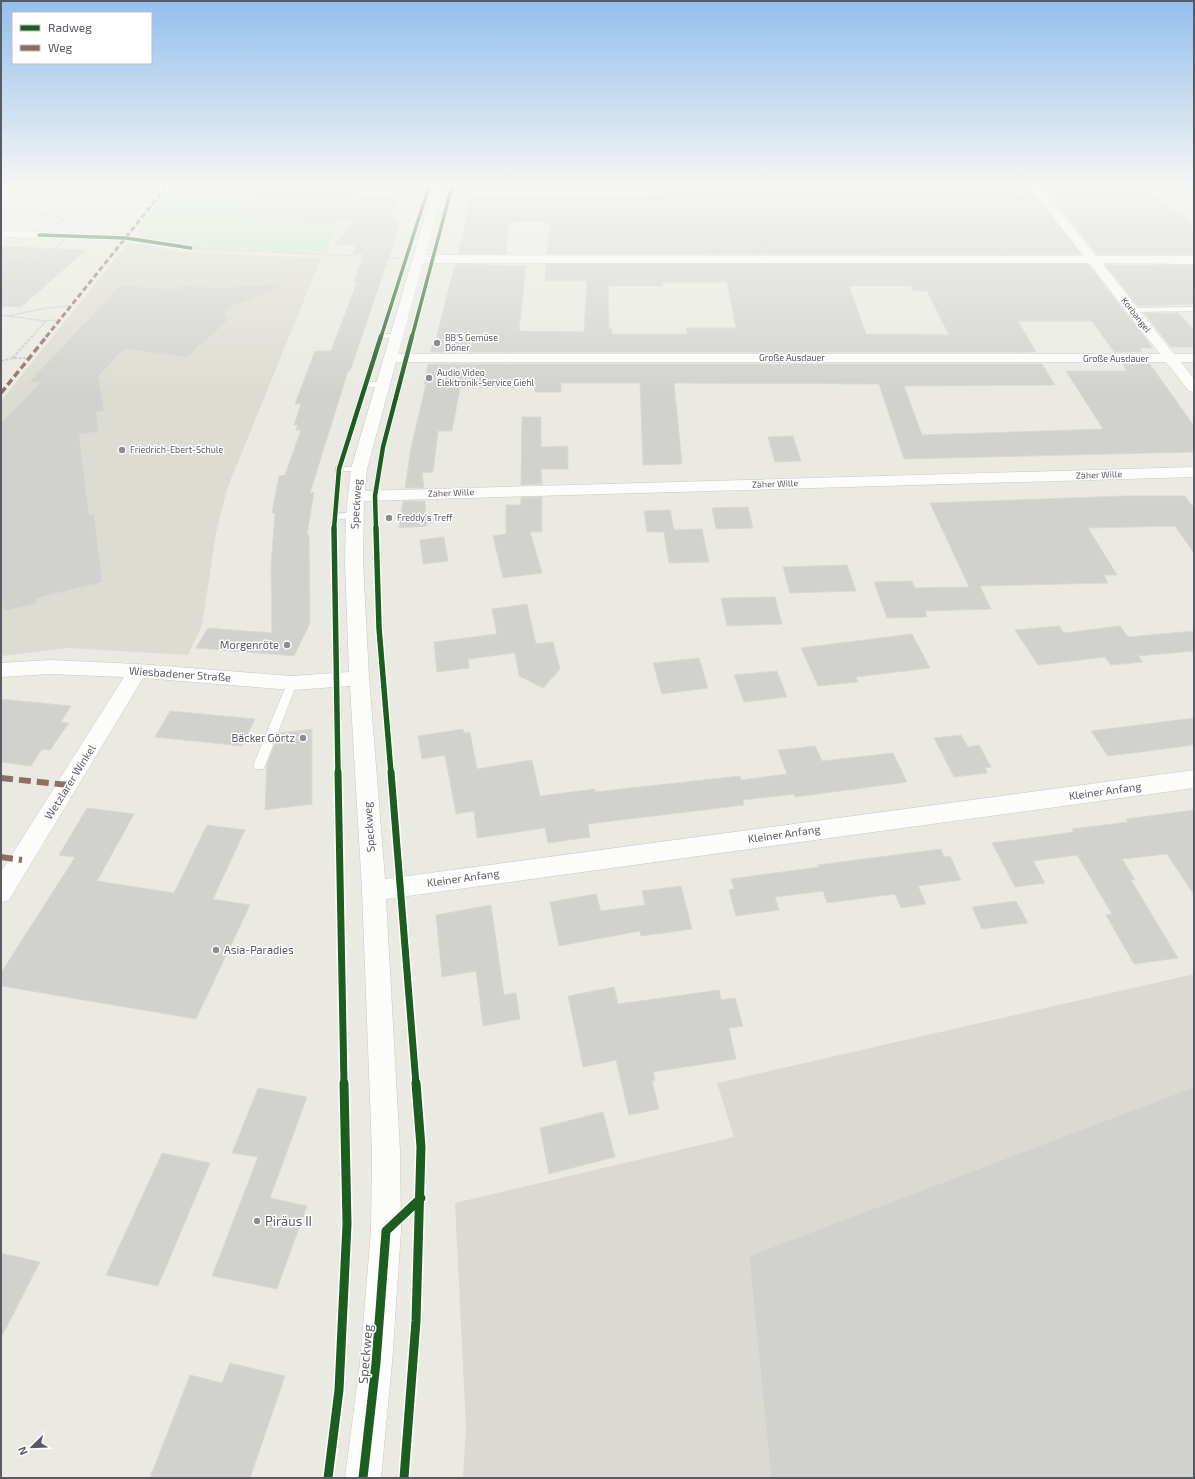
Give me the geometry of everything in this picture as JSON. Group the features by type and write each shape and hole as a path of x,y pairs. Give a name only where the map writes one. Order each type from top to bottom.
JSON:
{"street":[{"name":"Speckweg","path":"364,1478 376,1363 386,1231 386,1151 374,890 359,678 354,562 354,515 358,469 389,358 389,336 413,255"},
{"name":"Korbangel","path":"1088,255 1194,388"},
{"path":"412,258 1194,260"},
{"name":"Große Ausdauer","path":"389,358 1194,358"},
{"name":"Zäher Wille","path":"355,496 1194,472"},
{"name":"Wiesbadener Straße","path":"1,670 50,667 138,671 292,683 359,678"},
{"name":"Wetzlarer Winkel","path":"1,893 138,671"},
{"name":"Kleiner Anfang","path":"374,890 400,888 453,879 1194,779"}],"lane":[{"path":"1132,310 1194,309"},
{"path":"366,384 382,384"},
{"path":"339,469 358,469"},
{"path":"334,516 354,515"},
{"path":"259,766 292,683"}],"path":[{"path":"2,292 46,255"},
{"path":"346,255 412,258"},
{"path":"404,266 412,258"},
{"path":"5,263 34,265"},
{"path":"7,316 47,308 70,306"},
{"path":"1,315 45,321 60,320"},
{"path":"13,358 45,321"},
{"path":"1,361 13,358 29,358"}],"shaded area":[{"name":"Friedrich-Ebert-Schule","path":"118,255 240,255 321,258 227,489 216,533 202,625 188,655 67,648 1,656 1,401"},
{"path":"1194,974 1194,1478 463,1478 466,1427 455,1203 734,1137 717,1083"}],"building":[{"path":"1,255 80,255 21,307 1,306"},
{"path":"364,255 389,255 350,371 348,371 310,493 314,492 307,535 309,535 310,623 294,656 196,648 208,628 272,633 271,566 275,513 272,513 279,476 285,475 301,430 296,430 298,425 294,425 301,404 295,404 315,351 331,351 357,282 354,282"},
{"path":"455,264 526,266 519,331 584,332 587,281 545,281 546,264 1088,264 1153,348 1139,348 1142,352 1114,352 1092,321 1018,321 1036,352 430,352 434,339 436,339","holes":["662,282 727,282 736,328 686,328 688,334 612,334 612,329 609,329 608,286 663,286","849,286 911,286 913,291 927,291 949,335 866,334"]},
{"path":"1105,265 1194,265 1194,304 1138,306"},
{"path":"278,284 278,288 224,310 227,321 187,357 124,349 98,376 104,411 96,412 99,431 79,435 89,515 94,514 102,582 37,598 37,603 4,611 1,597 1,423 40,383 29,382 120,286 179,289 181,286 217,288"},
{"path":"1144,313 1178,313 1194,330 1194,347 1171,347"},
{"path":"428,364 1042,364 1055,385 904,386 922,435 1103,429 1066,371 1127,371 1122,364 1150,364 1194,426 1194,452 904,459 879,384 674,383 682,464 643,465 640,383 561,383 561,392 535,392 535,387 460,388 452,431 438,431 433,472 422,473 424,488 405,488 411,448 426,384 424,384"},
{"path":"522,417 541,417 541,447 568,446 568,469 541,469 542,484 521,485"},
{"path":"793,436 801,461 775,462 768,437"},
{"path":"1123,496 1185,496 1194,508 1194,553 1175,526 1088,528 1117,575 1104,575 1108,583 980,586 991,609 925,611 927,617 887,618 874,582 912,581 915,588 969,587 930,503"},
{"path":"542,497 542,532 530,532 542,573 503,578 493,536 506,534 506,505 521,505 521,498"},
{"path":"403,501 425,501 427,526 399,528"},
{"path":"748,507 753,528 716,529 712,508"},
{"path":"670,510 674,530 702,529 709,562 669,563 664,532 647,532 644,511"},
{"path":"444,537 448,561 423,564 420,540"},
{"path":"847,565 856,591 790,593 783,567"},
{"path":"775,597 782,624 727,626 721,598"},
{"path":"527,604 536,644 553,642 560,669 543,688 519,676 515,653 468,659 469,668 437,672 434,642 497,634 492,609"},
{"path":"1059,626 1064,633 1120,626 1128,637 1194,631 1194,651 1138,656 1143,662 1111,665 1105,657 1038,665 1015,630"},
{"path":"912,634 930,668 856,677 858,682 818,686 801,648"},
{"path":"699,658 708,688 662,694 653,663"},
{"path":"777,671 787,697 744,702 734,675"},
{"path":"1,699 71,706 61,722 69,723 50,750 42,749 31,766 1,762"},
{"path":"170,711 255,719 242,746 155,737"},
{"path":"1194,718 1194,745 1140,752 1108,756 1091,731"},
{"path":"312,729 312,804 265,810 267,764 279,733"},
{"path":"463,729 464,733 470,732 477,769 532,760 540,796 595,789 595,792 740,776 741,780 787,774 778,750 815,746 822,761 893,753 907,782 795,797 794,794 743,800 744,805 588,824 590,837 548,843 545,828 477,838 474,811 456,814 445,755 422,759 418,736"},
{"path":"961,735 968,747 979,745 991,767 985,768 987,773 954,777 934,738"},
{"path":"87,808 134,814 97,881 174,893 207,825 245,830 213,899 250,905 196,1019 1,986 1,973 75,857 59,855"},
{"path":"1194,810 1194,895 1167,854 1122,859 1135,880 1131,880 1178,958 1134,964 1106,915 1112,914 1077,855 1033,861 1045,883 1015,887 992,843 1074,832 1072,829 1128,822 1126,819"},
{"path":"941,849 944,857 950,856 961,880 918,886 926,904 901,908 895,894 827,903 823,891 775,897 779,910 736,916 729,890 734,889 731,879 819,867 818,865"},
{"path":"681,886 692,929 641,936 640,931 559,946 550,902 596,894 601,911 645,905 642,891"},
{"path":"1016,901 1028,923 982,929 972,907"},
{"path":"491,905 504,995 516,993 520,1019 483,1026 476,971 442,977 436,915"},
{"path":"614,987 618,1004 719,990 721,1000 735,998 743,1026 729,1028 736,1059 653,1072 655,1080 652,1081 659,1109 629,1115 616,1060 583,1067 568,996"},
{"path":"1194,1087 1194,1478 771,1478 749,1256"},
{"path":"258,1088 307,1097 270,1198 307,1206 277,1289 212,1276 258,1157 232,1153"},
{"path":"603,1112 615,1157 549,1174 540,1128"},
{"path":"162,1153 210,1163 158,1286 106,1275"},
{"path":"1,1253 40,1262 1,1338"},
{"path":"230,1363 285,1376 250,1478 150,1478 190,1375 222,1383"}],"marked path":[{"path":"1,393 112,255"},
{"path":"1,778 68,785"},
{"path":"1,857 22,860"}],"cycle path":[{"path":"328,1478 339,1390 347,1224 334,517 339,469 407,255"},
{"path":"404,1478 416,1321 421,1147 379,628 375,496 383,447 434,255"},
{"path":"363,1478 376,1363 386,1231 421,1198"}],"place":[{"name":"BB'S Gemüse Döner","path":"437,343"},
{"name":"Audio Video Elektronik-Service Giehl","path":"429,378"},
{"name":"Friedrich-Ebert-Schule","path":"122,450"},
{"name":"Freddy's Treff","path":"389,518"},
{"name":"Morgenröte","path":"287,645"},
{"name":"Bäcker Görtz","path":"303,738"},
{"name":"Asia-Paradies","path":"216,950"},
{"name":"Piräus II","path":"257,1221"}]}
